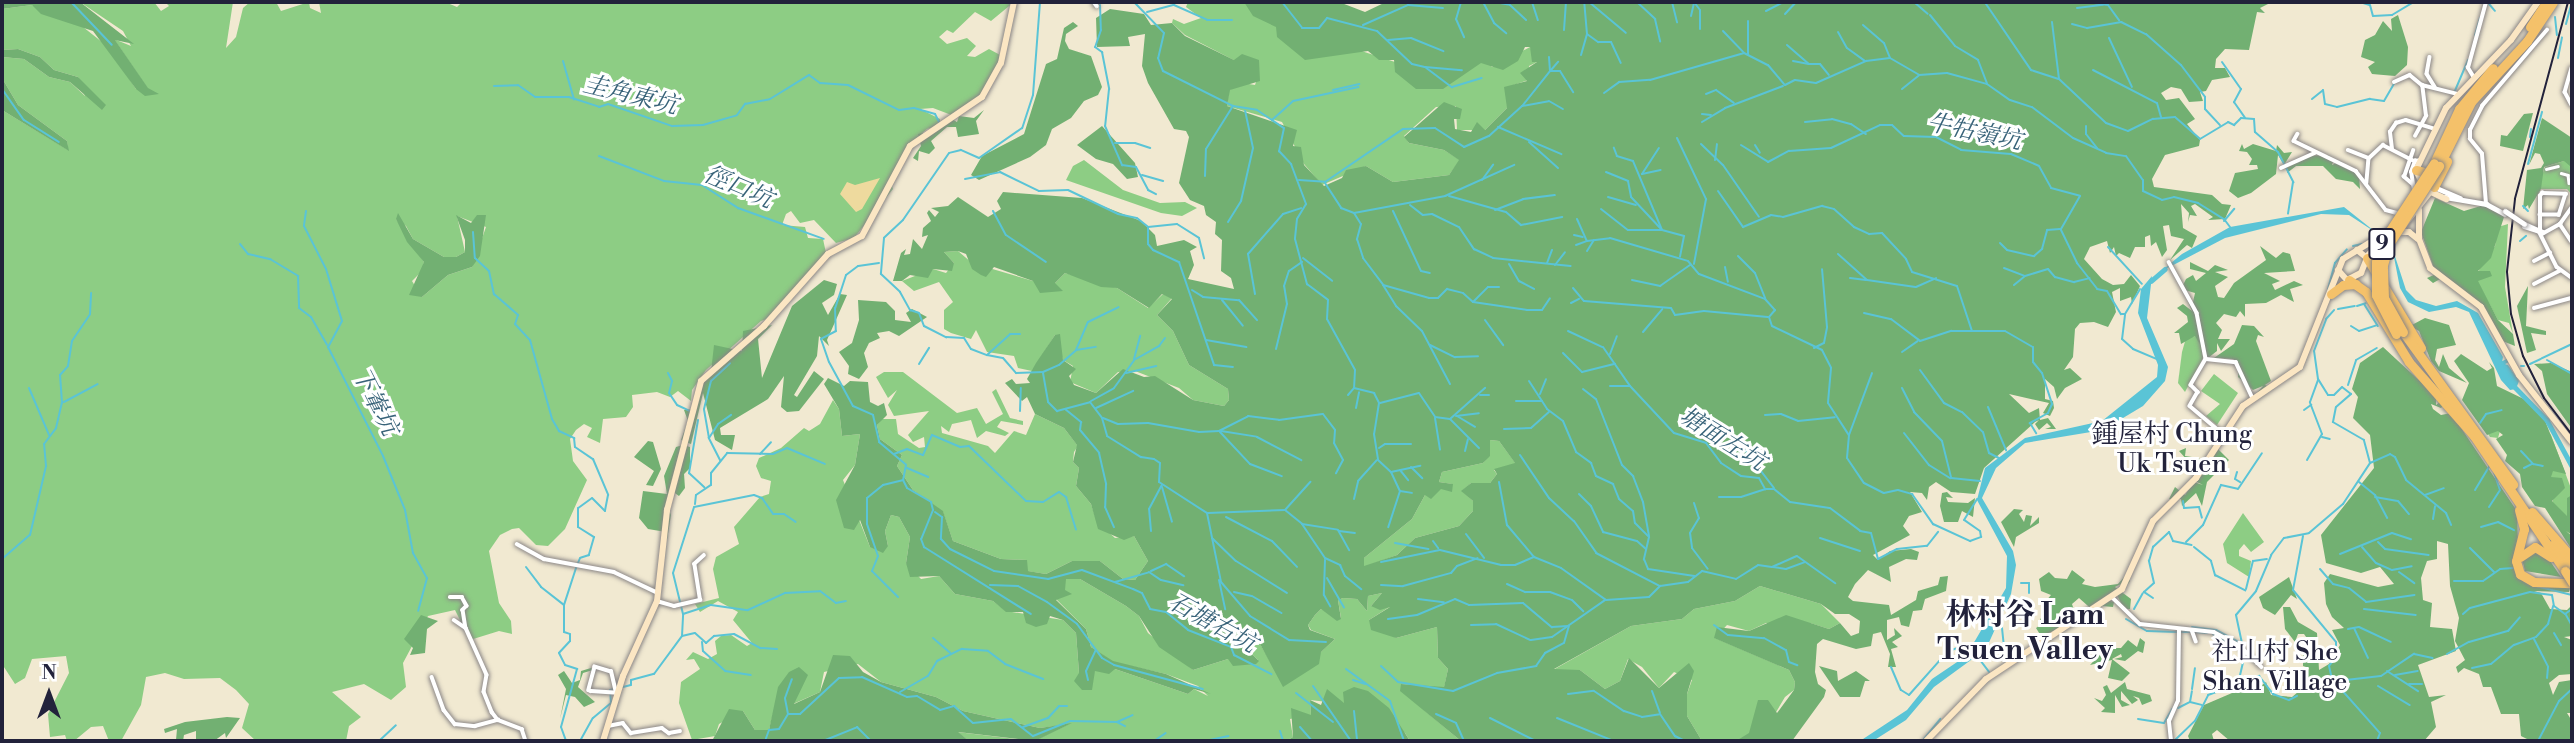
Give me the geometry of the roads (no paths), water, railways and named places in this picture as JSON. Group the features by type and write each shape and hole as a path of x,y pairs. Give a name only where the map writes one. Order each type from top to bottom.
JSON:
{"highway":[{"name":"9","path":"2437,164 2459,109 2479,78 2519,41 2546,2"},
{"name":"9","path":"2553,2 2527,41 2464,112 2437,164 2389,244 2382,265 2384,298 2399,333 2532,512 2568,569"},
{"path":"2432,190 2468,116 2496,74"},
{"path":"2418,176 2452,110 2479,78"},
{"path":"2366,258 2439,386"},
{"path":"2331,293 2351,282 2409,362 2439,386"},
{"name":"9","path":"2439,386 2505,484 2568,569"},
{"path":"2505,484 2523,523 2516,562 2519,572 2532,581 2568,569"},
{"path":"2535,547 2568,569 2532,579 2522,573 2519,561 2525,550 2535,547"}],"main road":[{"path":"603,741 618,690 657,601 667,510 701,381 764,326 825,257 862,236 909,148 982,97 1001,63 1014,2"},
{"path":"1926,741 1986,678 2112,597 2130,579 2152,521 2196,478 2223,434 2252,397 2298,370 2346,255 2386,233 2414,203 2419,195 2421,160 2455,93 2479,78 2519,31 2538,2"},
{"path":"2418,176 2446,199"},
{"path":"2419,195 2432,190"},
{"path":"2338,269 2351,282 2363,270 2366,258 2421,208 2432,190"},
{"path":"2414,203 2421,208"},
{"path":"2420,244 2421,208"},
{"path":"2397,232 2409,232 2420,244 2436,275 2481,307 2522,380 2572,442"},
{"path":"2357,250 2366,258"}],"street":[{"path":"2479,78 2468,68 2486,4"},
{"path":"2485,203 2482,154 2470,139 2470,130 2482,106 2547,30"},
{"path":"2430,57 2427,74 2435,87"},
{"path":"2572,68 2565,94 2572,105"},
{"path":"2393,82 2410,75 2422,86 2455,93"},
{"path":"2415,136 2425,124 2422,86"},
{"path":"2392,149 2390,132 2396,123 2425,124 2435,129"},
{"path":"2298,134 2294,141 2353,169 2367,183 2373,196 2393,215 2413,195 2412,184 2405,174"},
{"path":"2367,183 2369,158 2383,145 2412,160"},
{"path":"2348,150 2369,158"},
{"path":"2405,174 2413,151"},
{"path":"2283,167 2315,153"},
{"path":"2546,169 2558,166"},
{"path":"2405,174 2418,176 2412,184"},
{"path":"2560,174 2568,175 2570,183"},
{"path":"2432,190 2485,203 2541,232 2558,226 2572,207"},
{"path":"2542,216 2559,215 2566,203 2565,193 2543,192 2541,232 2560,271 2572,278"},
{"path":"2446,199 2485,203"},
{"path":"2558,226 2572,242"},
{"path":"2534,261 2550,253"},
{"path":"2169,262 2173,274 2197,313 2206,359 2191,385 2198,392 2190,407 2223,434"},
{"path":"2534,284 2560,271"},
{"path":"2534,309 2572,298"},
{"path":"2206,359 2236,362 2252,397"},
{"path":"517,544 544,559 614,572 658,592"},
{"path":"657,601 674,606 700,600 694,564 704,555"},
{"path":"450,597 462,597 467,606 463,610 466,628 487,675 484,692 498,720"},
{"path":"2112,597 2140,624 2214,632 2240,646 2262,667"},
{"path":"454,620 466,628"},
{"path":"2171,741 2169,721 2176,708 2179,629"},
{"path":"2192,630 2196,641"},
{"path":"595,667 611,672 618,690 589,690 595,667"},
{"path":"432,677 443,710 455,724 475,726 498,720 522,729 526,741"},
{"path":"608,726 624,724 631,733 662,728 669,733 680,731"}],"water":[{"path":"2344,207 2378,234 2349,215 2321,214 2225,238 2160,272 2182,254 2230,227"},
{"path":"2392,247 2406,290 2416,300 2436,306 2457,301 2478,313 2503,357 2502,363 2508,365 2519,381 2516,389 2510,390 2501,380 2469,312 2456,307 2429,312 2408,302 2400,288"},
{"path":"2152,276 2147,318 2168,367 2165,381 2143,406 2103,430 2025,443 1996,468 1982,498 2013,551 2016,565 2011,594 1986,649 1934,687 1906,720 1873,741 1860,741 1907,710 1932,679 1966,656 2006,588 2007,556 1977,500 1985,468 2025,438 2102,421 2157,377 2158,365 2138,313 2141,289"}],"waterway":[{"path":"71,2 112,45"},
{"path":"1040,2 1033,95 1022,128 979,158 961,150 949,153 903,220 884,238 881,274 900,292 910,310 919,313 924,326 946,337 964,338 971,349 1003,358 1016,373 1043,372 1059,365 1076,350 1096,347"},
{"path":"1134,2 1164,33 1158,58 1163,71 1233,106 1257,110 1284,128 1279,151 1291,164 1306,204 1297,219 1295,239 1307,284 1328,300 1327,319 1355,370 1354,388 1374,393 1379,403 1374,434 1378,460 1391,472 1400,491 1388,527"},
{"path":"1282,2 1302,28 1319,28 1327,18 1377,31 1412,64 1425,67 1452,87 1482,78"},
{"path":"1461,2 1456,19 1464,37"},
{"path":"1483,2 1494,23 1506,33"},
{"path":"1495,2 1510,5 1526,20"},
{"path":"1532,2 1538,20"},
{"path":"1564,30 1566,2"},
{"path":"1581,55 1587,34 1584,2"},
{"path":"1589,2 1626,33"},
{"path":"1637,2 1655,19 1660,41"},
{"path":"1672,2 1677,22"},
{"path":"1694,2 1700,10 1700,29"},
{"path":"1766,11 1784,2"},
{"path":"1785,14 1796,2"},
{"path":"1914,2 1928,14"},
{"path":"2087,2 2108,5 2119,20"},
{"path":"2360,2 2370,5 2373,16 2392,15 2414,2"},
{"path":"2566,24 2572,2"},
{"path":"1691,16 1694,3"},
{"path":"1986,4 2031,70 2059,79 2106,123 2128,131 2153,119 2175,117 2200,139 2228,122 2234,125 2241,118 2254,119 2255,132 2278,152 2293,182 2288,214"},
{"path":"2489,4 2495,11"},
{"path":"1100,5 1101,30 1095,47 1102,52 1109,89 1105,126 1122,165 1136,167 1148,190 1156,194"},
{"path":"1147,12 1174,5 1207,20 1232,20"},
{"path":"1363,25 1408,5 1443,8"},
{"path":"2077,8 2103,5"},
{"path":"1930,15 1955,46 1978,60 1987,83"},
{"path":"2555,17 2557,35"},
{"path":"2475,35 2480,18"},
{"path":"1748,21 1748,54"},
{"path":"2052,22 2059,79"},
{"path":"2072,24 2087,28 2121,22 2146,34 2181,65 2205,97 2205,109 2220,125"},
{"path":"1863,25 1884,43 1890,58"},
{"path":"1723,31 1744,53 1768,65 1785,85 1795,80 1816,83 1866,61 1890,58 1919,75 1947,73 1987,84 2010,100 2032,107 2073,138 2106,153 2126,156 2143,180 2143,191 2162,200 2174,197 2198,203 2224,219 2230,227"},
{"path":"1838,32 1847,48 1865,61"},
{"path":"1587,34 1598,42 1611,42 1621,63"},
{"path":"2558,58 2562,37"},
{"path":"1388,40 1411,38 1443,51"},
{"path":"2109,38 2132,87"},
{"path":"1787,45 1809,64 1820,64 1829,75"},
{"path":"1604,93 1619,82 1650,80 1744,53"},
{"path":"1549,57 1550,70"},
{"path":"2454,93 2468,60"},
{"path":"563,61 574,99"},
{"path":"1793,61 1809,64"},
{"path":"1551,70 1558,62"},
{"path":"2222,62 2241,89 2234,102 2245,118"},
{"path":"1425,67 1462,70"},
{"path":"2093,70 2157,103 2161,117"},
{"path":"1523,105 1550,71 1560,71 1573,92"},
{"name":"圭角東坑","path":"494,86 518,85 535,97 569,97 599,107 608,104 672,126 703,125 737,115 745,104 770,99 809,75 820,83 848,85 899,110 914,108 935,114 940,124"},
{"path":"1902,89 1919,75"},
{"path":"1333,90 1359,84"},
{"path":"2312,99 2323,90 2325,104 2337,107 2370,99 2384,101 2394,84"},
{"path":"1702,122 1725,108 1783,86"},
{"path":"1272,120 1293,101 1359,87"},
{"path":"2,89 24,120 59,142"},
{"path":"1706,94 1716,90 1734,103"},
{"path":"1299,180 1325,182 1403,129 1435,128 1464,147 1489,136 1522,106 1549,101 1563,109"},
{"path":"1205,176 1206,149 1233,106"},
{"path":"1228,222 1241,201 1253,148 1245,111"},
{"path":"2528,164 2542,112"},
{"path":"1702,114 1711,115"},
{"path":"1805,122 1832,119 1851,124 1866,134"},
{"name":"牛牯嶺坑","path":"1741,145 1768,162 1789,151 1831,148 1880,125 1892,125 1904,136 1936,137 1961,150 2011,154 2039,166 2051,188 2080,196 2061,229"},
{"path":"2086,126 2086,134 2097,148"},
{"path":"1498,127 1561,154"},
{"path":"2530,137 2531,129"},
{"path":"1677,138 1706,199 1694,264"},
{"path":"1529,142 1558,168"},
{"path":"1115,143 1135,143 1150,148"},
{"path":"1701,144 1723,165 1759,217"},
{"path":"1715,160 1717,144"},
{"path":"1755,145 1760,153"},
{"path":"1601,209 1628,230 1662,230 1633,161 1617,156 1614,148"},
{"path":"1642,174 1659,148"},
{"name":"徑口坑","path":"599,156 664,181 702,185 738,208 824,239"},
{"path":"1482,180 1493,165"},
{"path":"1325,183 1341,208 1354,213 1445,196 1514,165"},
{"path":"1642,174 1661,170"},
{"path":"965,179 1000,172 1039,191 1068,190 1118,214 1137,218 1148,227 1148,244 1153,250 1179,262 1214,365 1233,367"},
{"path":"1606,172 1628,181 1631,197 1662,230 1684,236 1680,257"},
{"path":"1142,175 1163,181"},
{"path":"1718,191 1743,227 1771,215 1783,217 1822,206 1834,209 1854,227 1869,234 1882,233 1906,259 1912,272 1957,286 1972,331 2005,331 2033,347 2033,362 2042,373 2052,404 2048,413 2030,423 2036,433"},
{"path":"1495,210 1523,199 1555,195"},
{"path":"1449,196 1506,212 1521,225 1562,217"},
{"path":"1608,197 1636,205"},
{"path":"1410,205 1423,215 1432,214 1459,227 1474,249 1493,258 1571,266"},
{"path":"2523,206 2528,211"},
{"path":"1255,294 1248,254 1283,214 1301,208"},
{"path":"2224,221 2234,209"},
{"name":"下輋坑","path":"306,211 304,226 326,269 342,321 328,347 383,456 405,510 413,553 427,578 418,611"},
{"path":"993,211 1006,235 1046,262"},
{"path":"1393,211 1421,271 1430,273"},
{"path":"1354,213 1361,224 1357,239 1363,258 1383,285 1429,298 1438,298 1447,289 1463,293 1473,302 1527,310 1542,310 1550,298"},
{"path":"1577,219 1587,241 1610,238 1688,261 1699,274 1765,299 1775,310 1769,317"},
{"path":"1148,227 1177,224 1199,238 1204,258"},
{"path":"2000,243 2007,250 2034,256 2042,249 2047,230 2060,229"},
{"path":"2061,230 2077,263 2097,289 2107,291 2121,314 2125,314 2140,289"},
{"path":"473,232 475,258 489,271 494,294 518,315 515,324 530,340 552,419 559,431 574,438 575,447 593,459 608,495 605,511 592,498 578,508 578,527 594,537 589,555 580,558 564,605 564,632 570,634 570,641 559,653 565,665 577,669 561,727 566,741"},
{"path":"1574,235 1583,237"},
{"path":"2520,241 2526,236"},
{"path":"1587,251 1594,240"},
{"path":"1576,245 1587,241"},
{"path":"240,244 248,254 270,259 298,276 299,308 311,317 327,345"},
{"path":"2353,246 2362,244"},
{"path":"2108,247 2142,284"},
{"path":"2328,289 2335,263 2347,249"},
{"path":"1547,263 1552,250"},
{"path":"1555,265 1565,252"},
{"path":"1838,254 1867,280 1916,287 1936,278"},
{"path":"1738,256 1755,273 1765,298"},
{"path":"1303,258 1332,281"},
{"path":"1276,349 1287,304 1284,286 1289,271 1302,262"},
{"path":"879,263 858,266 846,275 835,308 836,331 821,339 829,362 853,406 873,415 879,442 906,465 903,480 907,488 931,502 933,510 921,539 924,547 1031,614"},
{"path":"1509,264 1519,281 1534,289"},
{"path":"1632,280 1660,286 1690,265"},
{"path":"1725,267 1728,282"},
{"path":"2004,268 2025,276 2048,269 2055,277 2074,282 2090,278"},
{"path":"1814,348 1824,343 1827,327 1822,269"},
{"path":"2151,281 2165,269"},
{"path":"2014,285 2024,277"},
{"path":"1850,278 1866,280"},
{"path":"1383,285 1396,306 1422,331 1450,384"},
{"path":"1473,302 1488,287 1499,287"},
{"path":"1573,288 1584,301 1671,308 1675,315 1704,311 1768,317"},
{"path":"1192,290 1203,297 1239,300 1257,320"},
{"path":"2,559 30,535 46,466 44,444 56,428 62,403 60,375 68,366 72,341 90,314 91,293"},
{"path":"1571,303 1579,299"},
{"path":"1222,300 1243,326"},
{"path":"2357,306 2366,303"},
{"path":"2364,304 2378,326"},
{"path":"2338,309 2355,306"},
{"path":"1076,350 1088,322 1119,307"},
{"path":"1643,332 1662,309"},
{"path":"2243,648 2236,615 2256,591 2271,555 2284,538 2309,533 2343,504 2370,463 2364,440 2333,422 2336,407 2351,394 2342,387 2334,395 2328,395 2318,379 2314,351 2326,319 2334,310"},
{"path":"1864,313 1891,319 1920,341 1951,331 1972,331"},
{"path":"2125,315 2122,339 2133,349 2157,359"},
{"path":"1769,317 1772,326 1822,350 1831,368 1828,403 1849,435 1847,458 1864,483 1884,493 1898,490 1912,494 1933,524 1970,541 1981,537 1980,531 1964,520 1977,499"},
{"path":"1485,320 1503,345"},
{"path":"2351,326 2359,331 2377,325"},
{"name":"塘面左坑","path":"1568,331 1603,347 1630,386 1674,433 1706,443 1721,463 1741,476 1759,478 1765,489 1774,489 1790,502 1830,508 1860,531 1871,533 1878,559 1897,549 1927,546 1938,532"},
{"path":"987,355 1010,334 1020,334"},
{"path":"1134,359 1140,336"},
{"path":"1610,354 1617,336"},
{"path":"1091,401 1114,388 1134,360 1159,346 1165,338"},
{"path":"1206,340 1246,347"},
{"path":"1902,352 1918,341"},
{"path":"2530,364 2572,344"},
{"path":"1430,345 1455,357 1478,356"},
{"path":"919,364 929,348"},
{"path":"2348,385 2356,360 2377,348"},
{"path":"1563,353 1582,372 1615,364"},
{"path":"2547,360 2572,374"},
{"path":"2503,363 2507,361"},
{"path":"709,438 704,409 711,381 730,363"},
{"path":"1126,373 1156,366"},
{"path":"1920,370 1944,403 1962,412 1983,432 1989,453 1999,458"},
{"path":"668,373 672,381 669,393 677,405 690,411"},
{"path":"1043,373 1048,402 1057,411 1090,402 1102,418 1107,436 1141,457 1160,463 1159,482 1207,513 1221,582 1250,616 1289,640 1326,642"},
{"path":"1849,435 1872,373"},
{"path":"1540,394 1546,379"},
{"path":"2307,460 2322,434 2310,402 2318,380"},
{"path":"1529,381 1547,409 1563,421 1576,452 1591,463 1596,476 1613,484 1619,499 1633,511 1635,523 1649,537 1644,559 1648,569 1694,576"},
{"path":"64,402 98,384"},
{"path":"1610,386 1630,386"},
{"path":"2514,386 2547,420 2572,466"},
{"path":"29,388 49,435"},
{"path":"1020,411 1021,388"},
{"path":"1348,395 1354,388"},
{"path":"1450,419 1485,388"},
{"path":"1902,388 1914,412 1942,441 1951,478 1980,481"},
{"path":"1583,389 1596,399 1622,465 1633,476 1643,502 1649,536"},
{"path":"1096,408 1133,391"},
{"path":"1356,408 1359,392"},
{"path":"1380,403 1419,393 1435,417 1450,419 1479,448"},
{"path":"1480,395 1489,395"},
{"path":"1516,401 1542,401"},
{"path":"2304,410 2311,405"},
{"path":"1988,407 2006,450"},
{"path":"1065,409 1081,422 1080,430 1099,453 1106,484 1105,507 1114,527"},
{"path":"2480,423 2486,414 2502,410"},
{"path":"1504,429 1531,428 1549,412"},
{"path":"1456,416 1479,413"},
{"path":"1103,418 1118,424 1148,423 1199,432 1219,431 1248,416 1279,420 1323,414 1335,430 1334,443 1343,460 1336,473"},
{"path":"1765,415 1781,414 1798,421 1835,417"},
{"path":"720,460 709,438 718,424 731,415"},
{"path":"1457,416 1475,427"},
{"path":"1435,418 1440,450"},
{"path":"698,420 689,473 704,487"},
{"path":"1221,431 1257,437 1301,460"},
{"path":"1220,432 1250,464 1282,476"},
{"path":"1904,433 1929,465 1950,478"},
{"path":"894,454 907,449 923,455 932,435 960,447 969,446 1026,501 1043,502 1059,492 1066,497 1076,529"},
{"path":"2322,437 2330,439"},
{"path":"1465,451 1468,439"},
{"path":"760,454 771,442"},
{"path":"1379,448 1385,444 1411,444"},
{"path":"1741,445 1774,488"},
{"path":"695,504 696,495 711,485 711,473 727,453 773,454 787,448 825,464"},
{"path":"2521,451 2533,464 2543,466"},
{"path":"2186,542 2203,525 2221,485 2238,489 2262,453"},
{"path":"2370,463 2390,454 2395,457 2406,480 2446,513 2451,525"},
{"path":"1520,455 1549,498 1574,521 1596,553 1660,586"},
{"path":"1354,499 1358,481 1377,460"},
{"path":"2524,468 2532,464"},
{"path":"2475,490 2490,465"},
{"path":"1391,472 1420,466"},
{"path":"1411,467 1422,478"},
{"path":"907,468 928,477"},
{"path":"1400,470 1408,480"},
{"path":"2237,472 2235,479 2240,482"},
{"path":"2489,507 2500,490 2494,473"},
{"path":"898,597 872,571 878,556 867,524 867,498 883,485 903,480"},
{"path":"1285,510 1310,482"},
{"path":"1499,482 1507,525 1534,557"},
{"path":"2359,482 2375,495 2387,518"},
{"path":"1151,531 1149,509 1162,485"},
{"path":"1162,487 1172,522"},
{"path":"2425,495 2444,488"},
{"path":"1719,497 1741,497 1765,489"},
{"path":"1400,491 1412,493"},
{"path":"1579,494 1591,506 1603,532 1637,541 1646,549"},
{"path":"683,614 673,573 694,507 754,495 762,498 773,514 784,514 796,522"},
{"path":"2375,497 2398,501 2409,514"},
{"path":"2183,501 2184,508 2199,507 2202,518"},
{"path":"1694,503 1699,518 1690,533 1692,548 1708,569"},
{"path":"2433,519 2435,506"},
{"path":"1208,513 1285,510 1302,524 1325,558 1340,565 1345,576 1361,589"},
{"name":"石塘右坑","path":"935,512 942,517 941,539 950,549 994,571 1048,579 1082,570 1142,593 1150,609 1166,612 1188,630 1231,647 1234,655 1271,674"},
{"path":"1226,517 1272,541 1297,567"},
{"path":"2481,527 2498,522 2514,530"},
{"path":"1302,524 1338,530 1349,550"},
{"path":"1339,531 1355,533"},
{"path":"2153,598 2144,592 2154,583 2149,561 2153,547 2169,532 2173,541 2192,545"},
{"path":"2340,554 2392,533 2411,539"},
{"path":"1466,534 1484,558"},
{"path":"2303,536 2293,590 2336,642 2336,657 2329,666 2332,679 2380,733 2377,741"},
{"path":"1212,538 1236,561 1287,593"},
{"path":"1820,538 1860,551"},
{"path":"1433,541 1438,548"},
{"path":"2378,542 2385,549 2429,555"},
{"path":"1395,543 1428,549"},
{"path":"2194,547 2211,561 2215,575 2245,590"},
{"path":"2362,547 2376,563 2392,570 2412,566"},
{"path":"2470,548 2494,572"},
{"path":"1381,562 1440,550 1501,565 1515,565 1534,557 1561,568 1606,600 1649,597 1660,586 1688,582 1702,571 1736,579 1758,565 1772,567 1797,556 1835,583"},
{"path":"1381,585 1403,586 1451,573 1457,566 1478,558"},
{"path":"2246,589 2253,561 2267,559"},
{"path":"1325,560 1324,595 1330,606"},
{"path":"1773,567 1786,569 1805,562"},
{"path":"1151,571 1166,564 1184,576"},
{"path":"526,567 541,587 564,605"},
{"path":"2454,581 2483,581 2500,569 2513,568"},
{"path":"2320,569 2333,584 2349,588 2366,602 2414,595"},
{"path":"1115,582 1149,572 1161,580 1183,585"},
{"path":"2399,572 2414,583"},
{"path":"1327,578 1344,607"},
{"path":"1219,580 1225,609"},
{"path":"2021,583 2029,583 2029,593"},
{"path":"1507,584 1525,592 1550,592 1572,600 1583,611"},
{"path":"990,585 1018,586 1047,602 1077,624 1102,658 1114,665 1203,689"},
{"path":"2532,585 2572,595"},
{"path":"682,636 683,614 711,605 748,610 785,593 820,591 836,603 846,601"},
{"path":"1234,592 1252,596 1281,613"},
{"path":"2463,614 2470,608 2530,592 2552,595 2554,606 2565,614 2572,609"},
{"path":"2134,609 2143,593"},
{"path":"1418,599 1444,602"},
{"path":"1388,619 1417,615 1455,599 1469,605 1523,603 1552,627 1568,626"},
{"path":"1471,625 1496,624 1531,640 1552,637 1605,600"},
{"path":"2472,668 2491,664 2514,645 2536,637 2548,624 2553,606"},
{"path":"2364,609 2416,615"},
{"path":"2566,615 2572,626"},
{"path":"2447,654 2469,642 2508,631 2520,617"},
{"path":"2126,619 2147,631 2177,632"},
{"path":"1714,625 1728,635 1764,638 1786,650 1789,662 1797,665"},
{"path":"1381,666 1398,682 1453,691 1497,673 1536,666 1545,653 1564,643 1569,626"},
{"path":"2192,627 2216,630 2242,644"},
{"path":"2348,629 2359,627 2391,642"},
{"path":"2002,628 2004,647"},
{"path":"2354,628 2368,658"},
{"path":"2181,632 2192,632"},
{"path":"2195,632 2207,633"},
{"path":"623,687 631,685 631,680 654,674 682,636 695,633 706,643 714,636 734,634 760,648 777,649"},
{"path":"2554,633 2561,645"},
{"path":"2213,634 2226,641"},
{"path":"933,638 950,653"},
{"path":"2534,639 2548,667 2547,678"},
{"path":"702,642 703,651 725,671 751,675"},
{"path":"1891,667 1901,690 1909,695 1948,651 1978,642"},
{"path":"2231,643 2241,650"},
{"path":"900,692 928,676 937,661 962,649 988,651 1005,664 1043,679"},
{"path":"1088,680 1086,671 1096,650"},
{"path":"2174,741 2195,721 2208,695 2238,684 2245,653"},
{"path":"2337,681 2381,676 2414,654 2433,658"},
{"path":"1977,656 1989,672"},
{"path":"2192,689 2195,668"},
{"path":"1346,669 1390,701 1404,741"},
{"path":"2387,671 2418,691"},
{"path":"2395,675 2418,671"},
{"path":"2239,684 2259,676 2273,694 2289,700 2297,696"},
{"path":"788,714 800,714 839,678 862,677 907,697 917,696 940,710 954,706 973,723 1011,719 1033,736 1070,721 1117,722 1133,715"},
{"path":"765,741 769,730 779,729 788,714 785,698 792,679"},
{"path":"1353,680 1365,684"},
{"path":"2409,684 2422,684"},
{"path":"1313,686 1351,741"},
{"path":"2378,686 2410,705"},
{"path":"580,741 593,718 611,703 610,690 614,689"},
{"path":"2538,741 2559,701 2572,689"},
{"path":"1568,694 1594,691 1624,711 1642,717 1660,714 1675,736 1685,741"},
{"path":"1652,691 1660,713"},
{"path":"2190,702 2192,691"},
{"path":"1296,693 1333,722"},
{"path":"2178,708 2190,702 2202,705"},
{"path":"1023,727 1048,718 1059,706 1067,706"},
{"path":"2138,719 2164,723 2172,709"},
{"path":"1354,711 1357,741"},
{"path":"1436,714 1456,723 1464,741"},
{"path":"1490,718 1536,741"},
{"path":"1557,718 1614,741"},
{"path":"1924,739 1940,719"},
{"path":"1117,722 1125,726"},
{"path":"379,741 396,725"},
{"path":"823,741 857,727 871,741"},
{"path":"1300,727 1312,741"},
{"path":"1280,731 1283,741"},
{"path":"1154,741 1166,733"},
{"path":"1205,741 1228,736"},
{"path":"873,741 881,741"},
{"path":"2157,741 2167,741"}],"railway":[{"path":"2568,2 2515,199 2507,272 2511,314 2523,356 2544,398 2572,435"}],"district":[{"name":"鍾屋村 Chung Uk Tsuen","path":"2172,450"},
{"name":"林村谷 Lam Tsuen Valley","path":"2025,632"},
{"name":"社山村 She Shan Village","path":"2275,668"}]}
